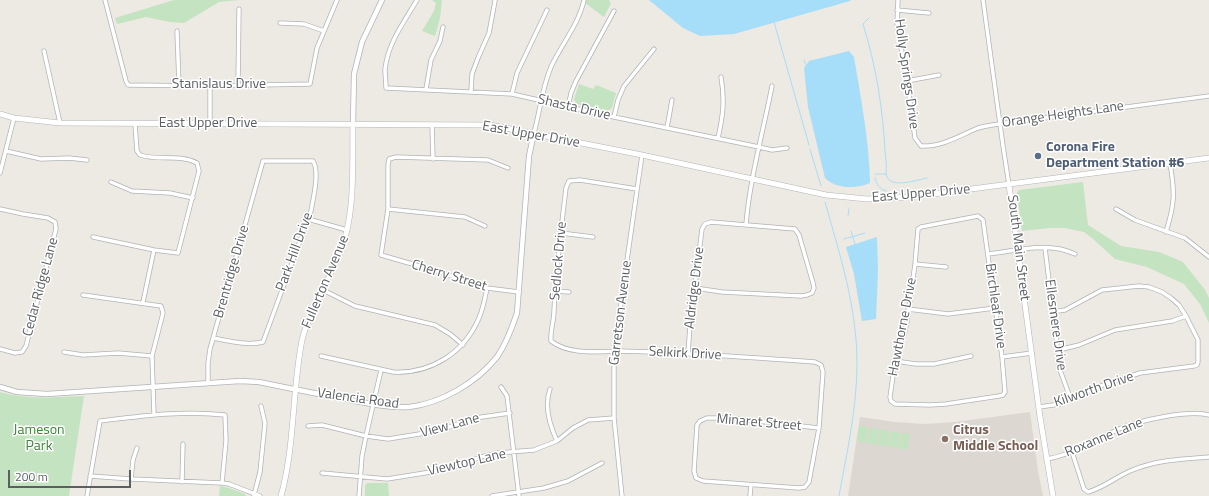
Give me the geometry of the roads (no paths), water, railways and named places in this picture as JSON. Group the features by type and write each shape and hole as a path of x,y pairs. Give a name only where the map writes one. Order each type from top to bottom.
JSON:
{"main road":[{"name":"East Upper Drive","path":"0,114 14,118 60,123 490,125 642,155 826,195 866,199 910,197 1209,158"},
{"name":"Fullerton Avenue","path":"281,496 286,476 302,339 308,320 340,254 347,230 351,202 353,124"},
{"name":"South Main Street","path":"1009,184 1046,459 1053,496"}],"street":[{"name":"Stanislaus Drive","path":"105,0 128,85 210,86 310,84 317,48 324,31"},
{"path":"280,23 304,24 324,31 337,0"},
{"name":"Fullerton Avenue","path":"353,124 354,74 358,55 362,42 382,0"},
{"name":"Shasta Drive","path":"417,0 395,36 389,51 385,69 386,88 512,94 772,150 787,148"},
{"name":"Valencia Road","path":"0,387 17,392 47,394 240,381 259,382 374,404 409,407 437,400 458,391 478,376 497,357 510,333 517,313 529,156 546,80 551,66 579,16 584,0"},
{"name":"Holly Springs Drive","path":"898,0 897,24 908,81 915,138 921,146"},
{"name":"South Main Street","path":"983,0 999,124 1009,184"},
{"path":"471,91 472,74 489,33 495,1"},
{"path":"238,85 239,10"},
{"path":"512,94 517,72 547,10"},
{"path":"897,10 929,13"},
{"path":"568,107 571,93 576,81 614,11"},
{"path":"426,89 431,60 440,41 443,27"},
{"path":"177,31 179,85"},
{"path":"614,117 618,100 624,86 654,49"},
{"path":"44,51 60,123"},
{"path":"908,81 939,75"},
{"path":"718,138 722,120 724,94 721,77"},
{"path":"210,86 210,124"},
{"path":"695,288 722,292 801,296 812,293 814,288 814,283 799,235 795,229 746,224 747,207 752,179 772,86"},
{"name":"Orange Heights Lane","path":"921,146 932,146 980,128 999,124 1209,96"},
{"path":"666,128 672,100"},
{"path":"0,173 14,118"},
{"path":"94,237 154,250 178,253 199,170 197,164 190,160 148,158 140,155 137,151 135,124"},
{"path":"432,125 432,159"},
{"path":"6,151 41,159 69,158 87,160"},
{"name":"Garretson Avenue","path":"622,496 614,418 614,352 642,155"},
{"path":"485,226 465,217 388,209 387,178 389,160 396,157 488,160 508,168"},
{"name":"Brentridge Drive","path":"208,383 210,349 264,161 313,161"},
{"name":"Park Hill Drive","path":"213,338 230,342 263,342 308,219 314,195 316,165 313,161"},
{"path":"1166,232 1175,198 1170,163"},
{"name":"Sedlock Drive","path":"551,341 550,335 554,316 555,291 566,188 569,181 580,180 637,190"},
{"path":"111,182 132,191 170,193 193,198"},
{"name":"Cedar Ridge Lane","path":"0,208 48,218 55,222 56,229 26,346 22,352 15,353 0,349"},
{"name":"Cherry Street","path":"388,209 380,255 440,272 487,288 519,292"},
{"path":"1116,209 1135,220 1185,238 1209,257"},
{"name":"Birchleaf Drive","path":"891,401 895,404 946,404 1003,395 1005,392 1002,357 983,220 978,216 921,227 918,229"},
{"path":"308,219 347,230"},
{"name":"Aldridge Drive","path":"688,354 690,325 702,229 705,224 711,222 746,224"},
{"name":"Hawthorne Drive","path":"891,401 890,397 896,354 904,335 915,264 918,229"},
{"path":"561,233 593,237"},
{"path":"988,254 1045,248 1060,249 1075,254"},
{"name":"Ellesmere Drive","path":"1045,248 1060,370 1071,400"},
{"path":"143,302 154,250"},
{"path":"915,264 946,267"},
{"path":"1052,312 1069,308 1102,290 1139,286 1149,287 1166,295 1179,305 1186,316 1172,321 1115,330 1079,346 1058,350"},
{"path":"321,356 382,370 404,373 425,369 444,360 463,344 472,332 480,317 487,288"},
{"path":"323,290 355,306 435,326 450,334 463,344"},
{"path":"555,291 569,292"},
{"path":"83,295 143,302 161,306 163,313 152,356 154,415"},
{"path":"908,309 948,314 995,308"},
{"name":"Kilworth Drive","path":"1039,407 1060,404 1120,379 1140,374 1197,365 1198,340 1186,316"},
{"name":"Selkirk Drive","path":"551,341 557,346 578,351 688,354 815,362 820,365 823,372 819,428"},
{"path":"64,352 83,355 118,353 152,356"},
{"path":"1002,357 1032,353"},
{"path":"895,361 916,364 934,364 971,356"},
{"path":"359,496 360,477 366,436 382,370"},
{"path":"501,386 507,396 519,494"},
{"path":"550,389 546,399 549,426 557,440"},
{"path":"254,495 260,472 265,423 261,406"},
{"path":"87,496 100,421 154,415 206,413 225,415 226,441 222,483"},
{"name":"Roxanne Lane","path":"1046,459 1062,456 1120,429 1146,420 1200,413 1209,415"},
{"name":"View Lane","path":"308,426 322,426 366,436 388,439 438,431 475,418 510,414"},
{"name":"Viewtop Lane","path":"322,472 387,479 437,471 498,453 534,450 557,440 573,428 588,420 614,418"},
{"name":"Minaret Street","path":"751,485 703,481 696,478 694,471 697,426 700,421 707,418 730,418 819,428"},
{"path":"750,496 751,485 799,488 805,487 808,482 819,428"},
{"path":"182,482 183,444"},
{"path":"131,479 133,460 137,448"},
{"path":"1072,452 1084,489 1088,492 1147,464 1169,460 1209,457"},
{"path":"492,496 519,494 568,481 602,463"},
{"path":"90,476 222,483 229,484 254,495 260,496"}],"water":[{"path":"649,0 851,0 734,34 700,36 683,28"},
{"path":"849,51 854,57 862,104 868,151 870,183 853,187 840,186 825,178 808,107 804,68 809,61"},
{"path":"877,237 878,270 876,319 862,321 854,274 846,247"}],"waterway":[{"path":"869,18 863,24 872,56 881,104 886,174"},
{"path":"774,22 809,145"},
{"path":"804,60 806,65"},
{"path":"810,149 821,186"},
{"path":"875,174 886,174 888,179 897,183 927,178"},
{"path":"875,178 879,186 886,191"},
{"path":"825,202 847,282 856,342 857,380 851,430 839,496"},
{"path":"848,216 849,209"},
{"path":"851,231 855,244"},
{"path":"844,239 865,233"}],"place":[{"name":"Corona Fire Department Station #6","path":"1038,156"},
{"name":"Citrus Middle School","path":"945,439"}],"park label":[{"name":"Jameson Park","path":"39,440"}]}
